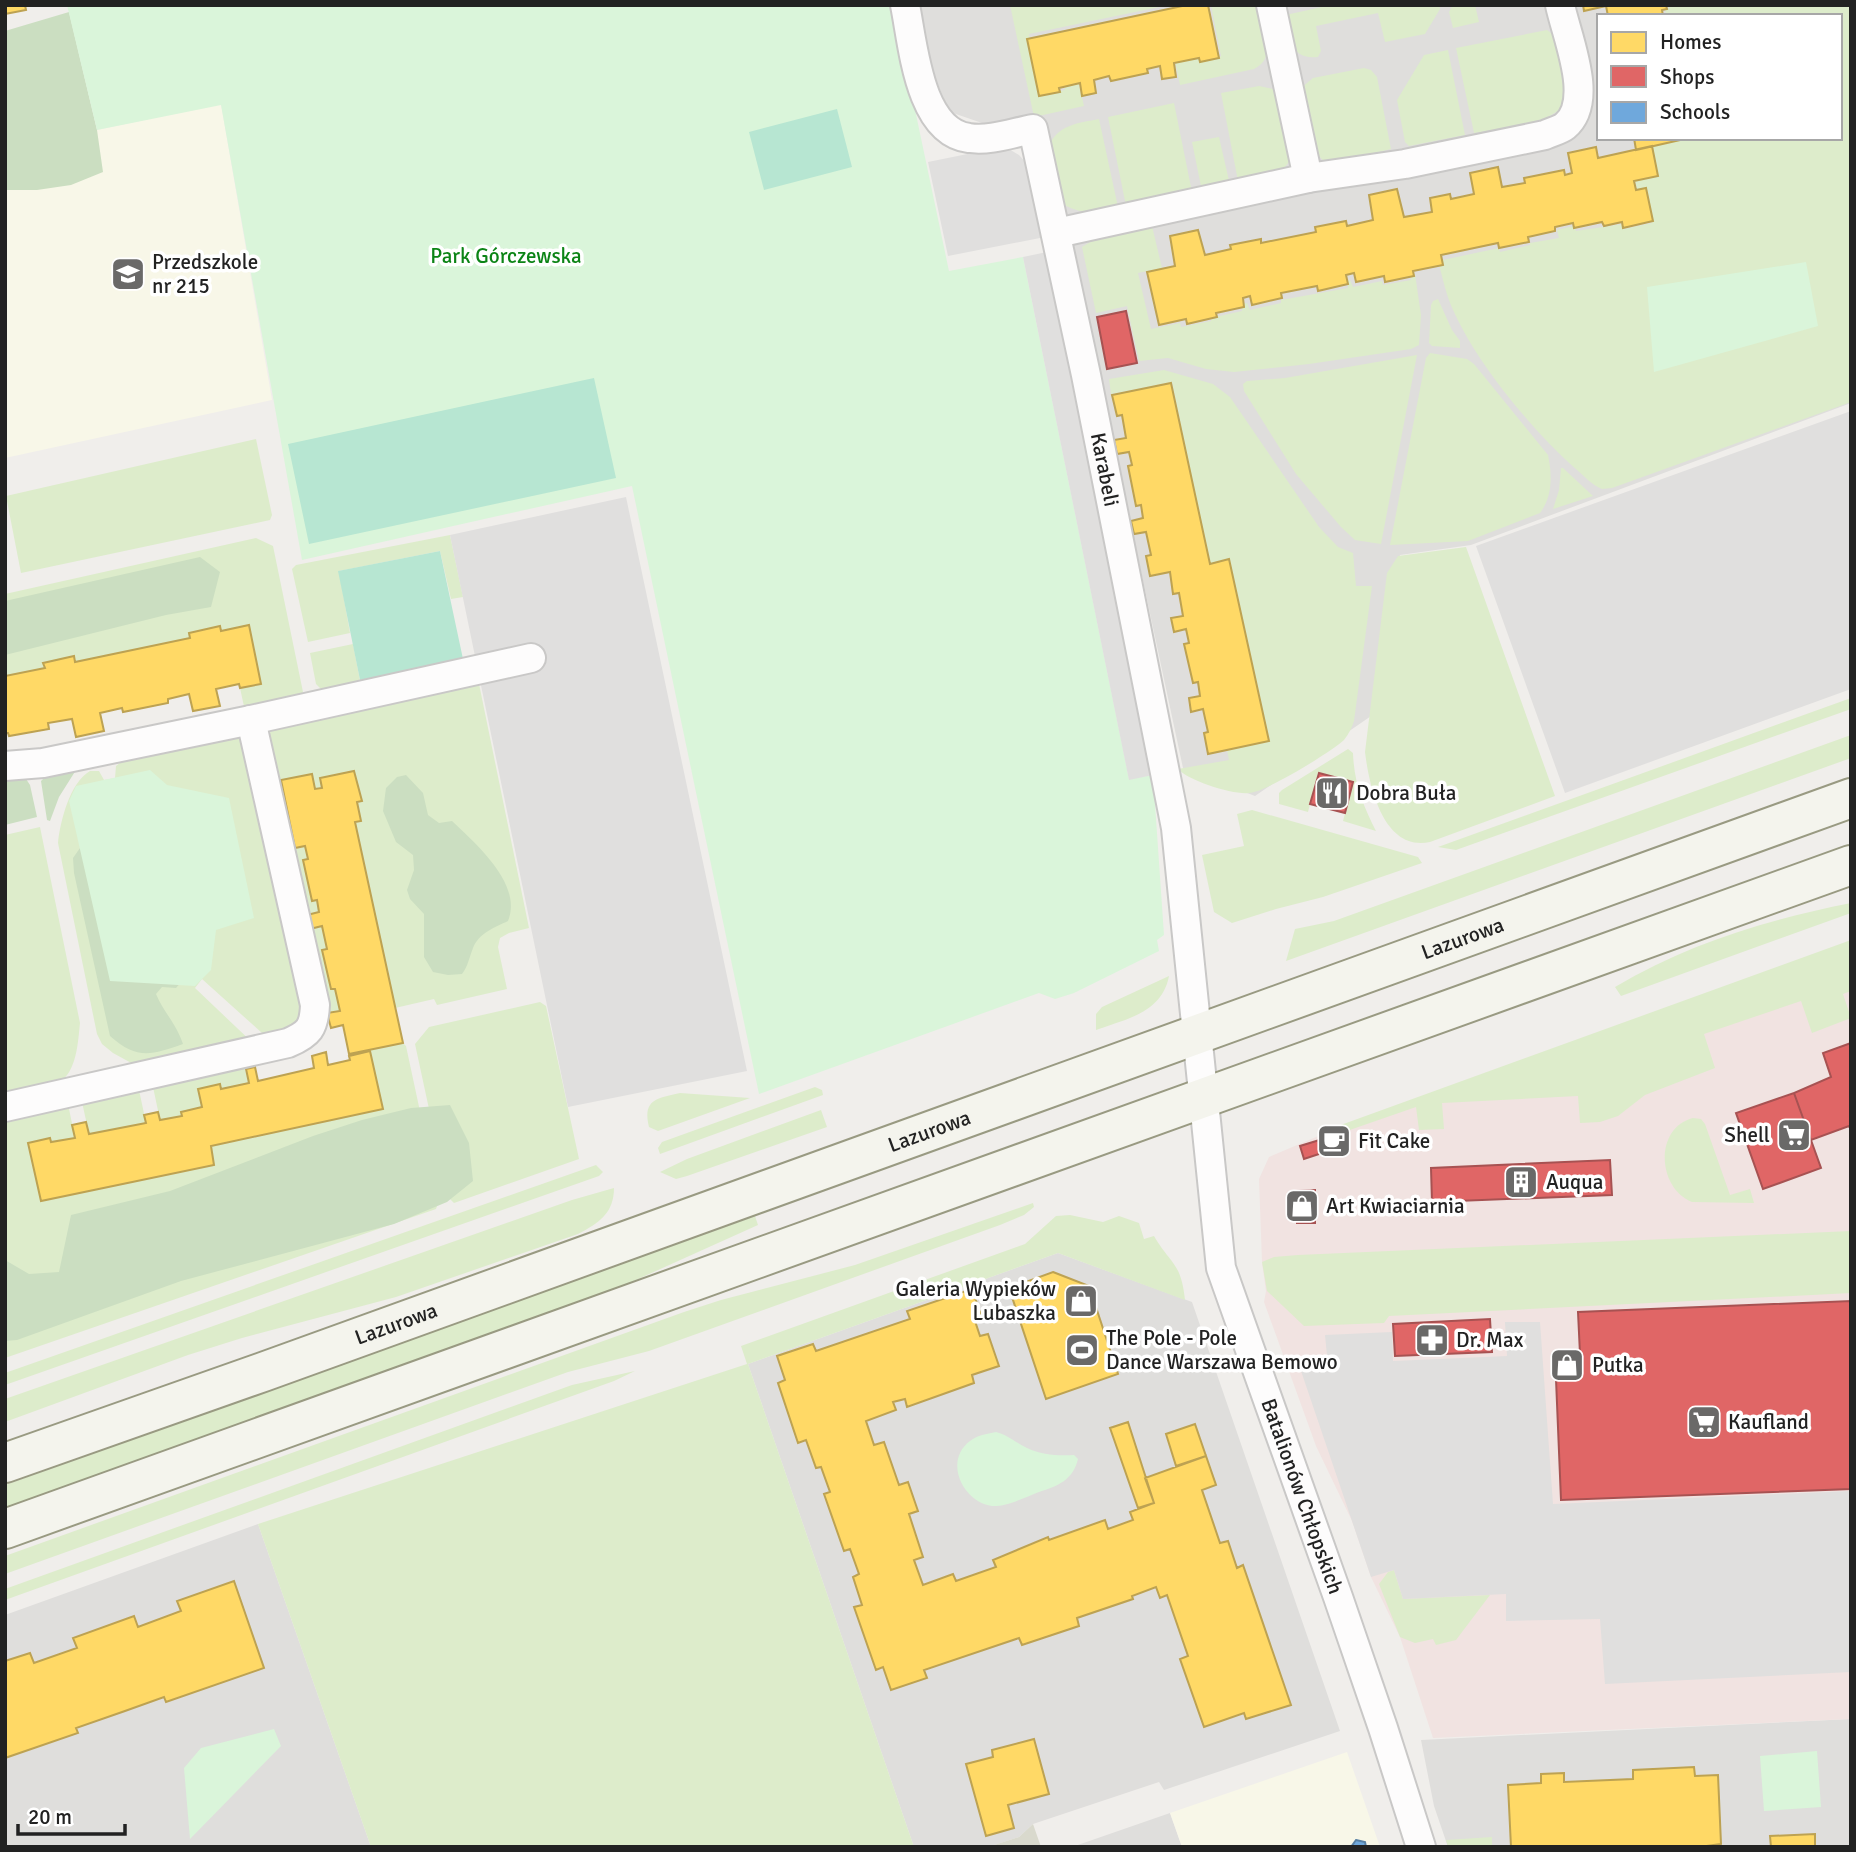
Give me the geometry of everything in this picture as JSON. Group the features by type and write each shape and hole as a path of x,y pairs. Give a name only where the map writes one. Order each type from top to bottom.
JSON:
{"main road":[{"name":"Lazurowa","path":"5,1463 1851,798"},
{"path":"5,1529 1851,866"}],"street":[{"name":"Karabeli","path":"905,5 924,97 946,128 966,138 990,138 1032,129 1057,233 1176,828 1202,1099"},
{"path":"1271,5 1308,178"},
{"path":"1057,233 1308,178 1405,164 1545,135 1564,128 1574,115 1579,99 1577,75 1560,5"},
{"path":"5,766 43,763 531,658"},
{"path":"5,1107 271,1047 305,1036 314,1020 315,1006 251,720"},
{"name":"Batalionów Chłopskich","path":"1202,1099 1221,1268 1338,1597 1420,1847"}],"shaded area":[{"path":"914,5 1851,5 1851,403 1471,545 1400,555 1374,714 1255,796 1183,768 1060,192 1041,118 985,124 950,112 923,51"},
{"name":"Przedszkole nr 215","path":"221,104 272,400 5,458 5,149"},
{"path":"997,148 1009,149 1030,167 1045,237 948,256 928,162"},
{"path":"1047,252 1153,775 1129,780 1023,257"},
{"path":"1851,411 1851,689 1565,793 1476,546"},
{"path":"626,497 747,1071 568,1107 450,535"},
{"path":"1851,947 1851,1719 1433,1738 1400,1637 1371,1577 1352,1521 1316,1446 1264,1302 1266,1291 1262,1262 1259,1179 1269,1157 1349,1123"},
{"path":"1058,1253 1192,1302 1340,1731 1164,1790 1159,1782 1033,1824 1019,1837 988,1847 914,1847 748,1364"},
{"path":"1505,1322 1540,1322 1553,1504 1851,1491 1851,1672 1605,1684 1600,1619 1506,1621 1506,1594 1403,1599 1394,1570 1371,1577 1300,1368 1328,1366 1325,1335 1392,1332 1393,1361 1507,1356"},
{"path":"258,1524 371,1847 5,1847 5,1615"},
{"path":"1851,1719 1851,1847 1448,1847 1434,1806 1421,1740"},
{"path":"1347,1752 1380,1847 1182,1847 1170,1813"},
{"path":"1170,1813 1182,1847 1072,1847"},
{"path":"1033,1824 1041,1847 988,1847 1019,1837"}],"green space":[{"name":"Park Górczewska","path":"67,5 893,5 949,271 1023,257 1129,779 1153,775 1164,935 1157,940 1159,951 1074,993 1055,999 1039,993 759,1094 632,486 302,560 221,105 97,130"},
{"path":"1010,5 1169,5 1029,34 1041,95 1065,90 1064,84 1078,81 1084,106 1034,117"},
{"path":"1211,5 1262,5 1268,40 1266,57 1254,69 1180,85 1175,61 1198,56 1200,61 1221,56"},
{"path":"1331,5 1439,5 1440,9 1425,34 1385,42 1378,13 1316,26 1321,51 1318,57 1309,57 1296,51 1281,16"},
{"path":"1453,5 1475,5 1479,22 1453,28 1449,12"},
{"path":"1669,5 1851,5 1851,402 1612,488 1602,489 1559,454 1492,375 1454,312 1438,261 1499,248 1500,252 1559,238 1557,230 1574,226 1576,231 1623,224 1624,229 1652,223 1645,189 1637,189 1635,180 1651,146 1680,140 1842,140 1842,14 1666,14 1665,9 1669,8"},
{"path":"69,12 97,130 103,172 71,185 37,190 5,190 5,31"},
{"path":"1547,30 1555,38 1560,52 1566,88 1562,106 1547,117 1535,121 1474,133 1456,48"},
{"path":"1448,50 1465,135 1409,146 1405,142 1397,100 1424,55"},
{"path":"1364,68 1371,70 1377,77 1391,149 1337,162 1323,160 1313,151 1301,88 1313,78"},
{"path":"1259,86 1273,89 1278,95 1291,159 1283,170 1238,181 1221,93"},
{"path":"1174,103 1192,192 1126,206 1108,117"},
{"path":"837,109 852,167 764,190 749,132"},
{"path":"1099,119 1118,207 1077,210 1063,204 1050,143 1065,128"},
{"path":"1219,137 1230,185 1202,191 1192,142"},
{"path":"1152,226 1162,268 1138,273 1151,329 1180,323 1181,327 1211,321 1211,318 1242,311 1241,304 1247,303 1250,310 1281,303 1281,300 1348,288 1347,281 1350,280 1353,287 1382,281 1383,285 1411,280 1410,275 1415,274 1421,315 1419,345 1411,349 1309,364 1234,372 1206,369 1168,358 1139,361 1127,306 1096,313 1082,247 1100,236"},
{"path":"1806,262 1818,326 1654,372 1647,287"},
{"path":"1438,299 1460,341 1460,348 1432,346 1429,343 1431,305"},
{"path":"1430,353 1467,359 1474,364 1548,455 1551,477 1549,492 1540,513 1468,541 1390,545 1426,358"},
{"path":"1417,355 1381,544 1355,540 1296,474 1244,391 1243,384 1247,381 1285,378"},
{"path":"1164,370 1213,384 1230,397 1319,527 1338,547 1353,553 1356,586 1372,586 1354,721 1349,733 1337,746 1313,762 1269,786 1249,793 1212,786 1191,778 1178,769 1229,760 1227,750 1266,742 1228,560 1209,564 1172,382 1111,394 1109,379"},
{"path":"594,378 616,478 309,544 288,444"},
{"path":"256,439 272,515 270,520 21,573 6,496"},
{"path":"1561,468 1593,496 1553,509 1559,490"},
{"path":"450,535 463,597 451,599 440,551 339,571 350,633 308,642 292,569 296,565"},
{"path":"256,538 273,546 303,692 297,699 245,711 240,688 261,684 249,626 221,631 219,626 190,633 190,638 75,662 73,656 44,663 45,668 5,676 5,594"},
{"path":"1466,547 1555,796 1430,842 1414,842 1401,837 1381,813 1370,781 1365,752 1387,573 1398,556"},
{"path":"440,551 463,659 360,680 338,571"},
{"path":"200,557 220,572 211,607 166,615 5,655 5,601"},
{"path":"353,644 361,686 325,693 316,684 310,653"},
{"path":"478,679 529,928 500,938 498,947 507,989 437,1005 434,999 395,1008 355,822 357,802 362,801 354,771 321,778 322,788 315,789 312,774 281,780 295,847 305,846 319,912 301,916 268,735 273,729"},
{"path":"1851,698 1851,709 1456,850 1438,847"},
{"path":"233,735 249,744 305,1020 272,1042 202,979 195,988 257,1047 135,1065 113,1053 102,1044 97,1034 58,843 61,824 72,793 83,776 90,771 99,771 104,780 115,778 116,766 126,758"},
{"path":"1851,735 1851,758 1286,961 1295,929 1334,921"},
{"path":"1348,749 1353,753 1360,793 1376,831 1343,821 1353,782 1318,773 1308,812 1279,804 1279,793 1282,790"},
{"path":"76,770 59,797 50,821 47,820 41,781 47,775"},
{"path":"150,770 167,785 229,798 254,918 216,930 211,970 195,986 110,981 69,801 76,786"},
{"path":"406,775 423,793 428,815 439,823 452,821 462,830 495,866 509,893 511,907 508,921 479,938 462,974 433,972 424,957 424,914 410,899 407,890 414,870 413,855 396,842 383,811 386,788 397,777"},
{"path":"5,779 26,779 30,785 37,817 5,825"},
{"path":"1252,810 1418,857 1422,863 1323,897 1232,923 1214,912 1202,855 1244,846 1237,814"},
{"path":"40,827 80,1023 78,1039 73,1064 58,1083 5,1099 5,835"},
{"path":"80,848 191,971 176,988 162,987 156,994 183,1044 145,1053 128,1049 110,1036 74,873 73,858"},
{"path":"1851,903 1851,913 1621,996 1615,987 1671,958 1729,935 1789,917"},
{"path":"322,926 327,949 322,951 331,989 335,989 340,1011 327,1013 304,930"},
{"path":"1851,940 1851,991 1843,994 1851,1018 1812,1033 1801,1001 1704,1034 1715,1068 1645,1095 1618,1116 1600,1122 1580,1123 1578,1096 1442,1103 1444,1129 1419,1130 1416,1107 1341,1133 1338,1126"},
{"path":"1169,976 1159,998 1151,1006 1130,1018 1096,1030 1096,1014 1102,1007"},
{"path":"540,1002 546,1006 579,1159 454,1203 448,1197 415,1044 429,1027"},
{"path":"403,1043 406,1046 439,1200 436,1209 5,1358 5,1117 68,1104 75,1138 51,1142 49,1138 28,1143 41,1200 214,1165 211,1146 382,1109 370,1050"},
{"path":"243,1063 249,1083 221,1089 219,1084 198,1089 202,1107 181,1112 182,1116 160,1120 153,1087"},
{"path":"815,1087 822,1090 823,1095 660,1154 658,1148 662,1142"},
{"path":"139,1090 146,1123 89,1134 82,1102"},
{"path":"680,1093 750,1098 658,1131 649,1127 647,1118 650,1105 659,1099"},
{"path":"450,1105 469,1143 473,1181 447,1202 394,1224 181,1281 17,1340 5,1341 5,1260 29,1274 59,1272 71,1215 170,1191 362,1120 411,1108"},
{"path":"821,1110 827,1127 676,1179 660,1172 687,1159"},
{"path":"1693,1118 1701,1119 1705,1124 1730,1195 1750,1189 1754,1203 1692,1202 1680,1195 1672,1184 1667,1172 1666,1145 1671,1133 1680,1124"},
{"path":"596,1165 603,1172 599,1176 5,1385 5,1373"},
{"path":"614,1188 608,1211 592,1226 578,1234 396,1297 188,1355 5,1422 5,1399 572,1200"},
{"path":"1033,1203 1034,1207 1024,1215 1000,1225 649,1351 568,1372 5,1574 5,1556 684,1312 855,1265"},
{"path":"1070,1215 1103,1222 1119,1216 1139,1223 1144,1239 1154,1236 1178,1271 1185,1300 1058,1253 748,1364 914,1847 371,1847 258,1524 747,1364 741,1346 1025,1244 1056,1216"},
{"path":"755,1216 758,1225 627,1284 5,1508 5,1485"},
{"path":"1851,1231 1851,1293 1389,1316 1384,1323 1304,1326 1267,1291 1262,1262 1274,1257 1298,1255"},
{"path":"635,1371 614,1381 5,1600 5,1589 572,1385"},
{"path":"996,1432 1038,1452 1074,1455 1078,1459 1076,1466 1064,1481 1052,1487 1003,1505 982,1503 965,1489 960,1480 958,1459 962,1449 970,1441"},
{"path":"1394,1570 1403,1599 1490,1595 1456,1640 1436,1645 1433,1639 1415,1643 1400,1637 1379,1584 1388,1572"},
{"path":"274,1729 281,1746 190,1839 184,1768 201,1748"},
{"path":"1817,1751 1821,1807 1764,1811 1760,1756"},
{"path":"1492,1837 1492,1847 1448,1847 1446,1840"}],"building: Homes":[{"path":"5,5 25,5 26,10 5,14"},
{"path":"1187,5 1208,5 1219,58 1200,62 1199,58 1174,63 1176,77 1162,79 1160,66 1147,69 1148,73 1111,81 1109,76 1094,80 1096,93 1082,96 1080,83 1059,88 1060,92 1039,96 1027,39"},
{"path":"1583,5 1666,5 1667,9 1662,10 1663,14 1608,14 1606,6 1584,11"},
{"path":"1634,140 1680,140 1636,150"},
{"path":"1652,146 1658,176 1634,181 1636,190 1646,188 1653,221 1623,228 1622,222 1604,226 1602,222 1574,228 1573,223 1555,227 1555,231 1528,237 1529,242 1499,248 1498,243 1441,255 1443,265 1413,271 1414,276 1385,282 1384,276 1356,282 1354,273 1346,275 1348,284 1318,291 1317,286 1281,293 1282,298 1252,305 1250,296 1243,298 1244,307 1216,313 1217,317 1187,324 1186,319 1159,325 1147,272 1175,266 1170,236 1198,230 1205,255 1231,249 1230,245 1261,239 1261,243 1316,232 1315,227 1346,221 1347,226 1373,220 1369,195 1397,189 1404,217 1432,212 1430,198 1450,194 1451,199 1474,194 1470,173 1498,167 1502,187 1525,183 1524,178 1564,170 1565,175 1572,173 1568,153 1596,147 1598,158"},
{"path":"1171,383 1210,564 1229,559 1269,741 1208,754 1204,733 1208,732 1203,709 1191,712 1189,698 1200,696 1198,682 1193,683 1184,644 1189,643 1186,629 1174,632 1171,618 1183,616 1179,593 1173,594 1170,572 1150,576 1146,556 1151,555 1146,532 1134,534 1131,521 1143,518 1141,505 1136,506 1128,466 1132,465 1129,452 1117,454 1114,440 1126,438 1122,415 1117,416 1112,395"},
{"path":"249,625 261,684 240,688 239,684 216,689 220,706 193,711 189,694 168,699 168,703 123,712 122,708 100,713 104,731 76,737 72,719 48,723 49,729 9,736 5,733 5,676 45,668 43,663 74,656 75,662 190,638 189,633 220,626 221,631"},
{"path":"354,771 362,801 357,802 361,821 355,822 403,1043 349,1054 343,1025 331,1028 327,1013 340,1011 335,989 331,989 322,950 327,949 322,926 310,929 307,915 319,912 317,900 312,901 303,860 308,859 305,846 295,848 281,780 312,774 315,789 322,788 320,778"},
{"path":"370,1051 383,1109 211,1146 214,1165 41,1201 28,1143 50,1138 51,1142 75,1138 72,1125 86,1122 89,1134 146,1123 144,1115 158,1112 160,1120 182,1116 181,1112 202,1107 198,1089 220,1084 221,1089 249,1083 246,1069 255,1067 258,1081 314,1068 312,1056 326,1052 328,1065 350,1060 349,1056"},
{"path":"1053,1272 1089,1286 1118,1374 1046,1399 1009,1288"},
{"path":"972,1289 982,1318 975,1321 980,1336 988,1334 999,1366 972,1375 974,1383 907,1407 905,1399 893,1402 896,1410 866,1421 874,1445 884,1442 899,1485 908,1482 918,1511 909,1514 923,1557 914,1560 923,1585 953,1574 956,1581 996,1567 993,1560 1048,1537 1049,1540 1105,1520 1108,1529 1133,1520 1130,1512 1154,1503 1145,1478 1206,1456 1216,1485 1202,1490 1220,1543 1228,1541 1237,1568 1243,1565 1291,1705 1246,1719 1244,1713 1204,1727 1180,1659 1188,1656 1167,1595 1160,1598 1156,1587 1132,1596 1133,1599 1077,1618 1079,1626 1022,1645 1019,1638 924,1670 927,1678 891,1690 883,1667 876,1670 854,1607 862,1605 853,1577 859,1574 850,1549 844,1551 824,1494 830,1492 821,1467 816,1468 806,1440 798,1443 778,1383 785,1380 777,1356 813,1344 816,1351 910,1319 907,1311"},
{"path":"1128,1422 1154,1503 1138,1508 1110,1428"},
{"path":"1195,1424 1206,1456 1176,1466 1166,1434"},
{"path":"234,1581 264,1668 166,1702 164,1697 76,1728 78,1733 5,1758 5,1661 30,1653 34,1663 77,1648 73,1638 134,1616 138,1627 181,1611 177,1601"},
{"path":"1034,1739 1049,1794 1008,1805 1014,1828 986,1836 966,1764 993,1757 992,1750"},
{"path":"1694,1767 1695,1776 1718,1775 1721,1844 1699,1847 1511,1847 1508,1785 1541,1783 1541,1774 1564,1773 1564,1782 1633,1779 1633,1770"},
{"path":"1815,1834 1815,1847 1771,1847 1770,1836"}],"building: Shops":[{"path":"1126,311 1137,363 1107,369 1097,317"},
{"name":"Dobra Buła","path":"1319,773 1353,782 1345,813 1310,804"},
{"path":"1851,1043 1851,1130 1849,1126 1811,1140 1794,1093 1831,1077 1823,1053"},
{"path":"1794,1093 1821,1168 1763,1189 1736,1113"},
{"path":"1339,1134 1343,1146 1304,1159 1300,1146"},
{"name":"Auqua","path":"1610,1160 1612,1195 1432,1202 1431,1168"},
{"path":"1315,1190 1315,1223 1297,1223 1296,1191"},
{"name":"Kaufland","path":"1851,1301 1851,1489 1561,1500 1555,1355 1580,1354 1578,1312"},
{"path":"1490,1319 1492,1352 1395,1356 1393,1324"}],"building: Schools":[{"path":"1356,1840 1365,1842 1366,1847 1351,1847"}],"place":[{"name":"Przedszkole nr 215","path":"128,274"},
{"name":"Dobra Buła","path":"1332,793"},
{"name":"Shell","path":"1794,1135"},
{"name":"Fit Cake","path":"1334,1141"},
{"name":"Auqua","path":"1521,1182"},
{"name":"Art Kwiaciarnia","path":"1302,1206"},
{"name":"Galeria Wypieków Lubaszka","path":"1081,1301"},
{"name":"Dr. Max","path":"1432,1340"},
{"name":"The Pole - Pole Dance Warszawa Bemowo","path":"1082,1350"},
{"name":"Putka","path":"1567,1365"},
{"name":"Kaufland","path":"1704,1422"}]}
